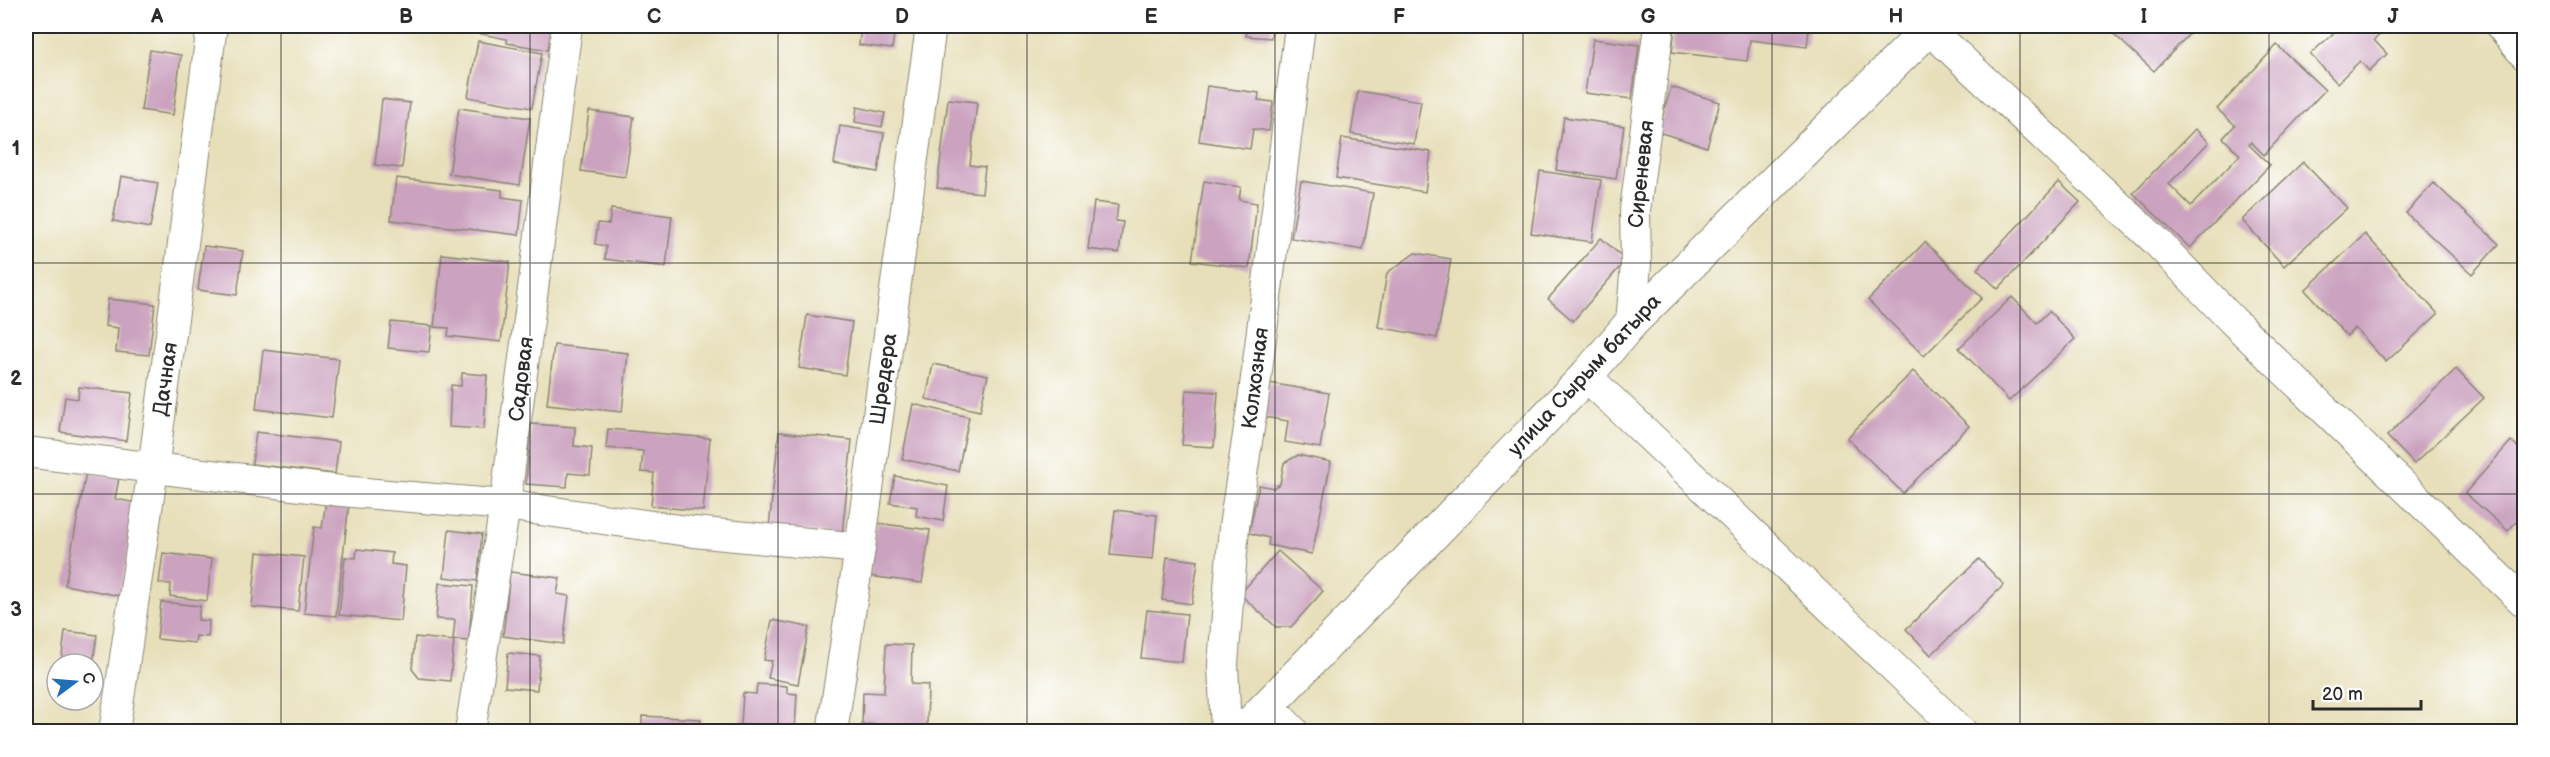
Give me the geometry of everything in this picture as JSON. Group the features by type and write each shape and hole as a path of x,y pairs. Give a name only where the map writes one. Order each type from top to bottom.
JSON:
{"street":[{"name":"Дачная","path":"114,732 153,469 212,26"},
{"name":"Садовая","path":"470,732 505,505 567,26"},
{"name":"Шредера","path":"832,732 860,548 931,26"},
{"name":"Колхозная","path":"1226,732 1223,664 1234,527 1300,26"},
{"name":"Сиреневая","path":"1631,323 1636,264 1635,210 1659,26"},
{"path":"2501,26 2524,54"},
{"path":"1930,27 2156,242 2232,320 2524,602"},
{"name":"улица Сырым батыра","path":"1242,732 1586,376 1631,323 1930,27"},
{"path":"1586,376 1962,732"},
{"path":"26,452 341,491 505,505 694,531 860,548"},
{"path":"1268,705 1294,732"}],"building":[{"path":"477,26 552,26 548,50 507,43 507,39 476,33"},
{"path":"861,26 895,26 892,49 859,45"},
{"path":"1247,26 1272,26 1271,38 1246,36"},
{"path":"1675,26 1809,26 1807,47 1750,40 1747,61 1672,52"},
{"path":"2105,26 2197,26 2154,71"},
{"path":"2342,26 2390,26 2374,40 2387,54 2369,71 2360,61 2337,83 2310,54"},
{"path":"1593,39 1639,45 1632,99 1585,93"},
{"path":"478,41 542,53 532,108 468,97"},
{"path":"2277,45 2325,90 2264,155 2251,142 2249,145 2270,165 2190,248 2133,193 2195,129 2209,142 2169,184 2191,206 2240,155 2223,138 2235,125 2217,109"},
{"path":"150,50 181,55 173,115 141,110"},
{"path":"1207,86 1259,93 1258,100 1273,102 1269,131 1253,129 1250,149 1199,141"},
{"path":"1671,87 1720,102 1707,147 1658,132"},
{"path":"1358,91 1421,101 1414,144 1351,134"},
{"path":"382,99 410,103 402,168 375,165"},
{"path":"948,99 977,102 970,165 985,167 982,193 937,188"},
{"path":"857,107 885,113 882,127 855,122"},
{"path":"459,108 530,118 520,185 449,174"},
{"path":"589,111 634,117 625,177 581,171"},
{"path":"1564,117 1624,126 1616,179 1556,170"},
{"path":"840,126 884,133 878,172 834,164"},
{"path":"1342,138 1431,152 1425,192 1336,178"},
{"path":"2303,162 2347,208 2284,266 2242,220"},
{"path":"1540,171 1601,180 1592,242 1531,233"},
{"path":"121,176 158,183 150,228 113,221"},
{"path":"396,178 502,190 502,197 523,200 519,235 391,220"},
{"path":"1204,181 1241,187 1239,200 1257,203 1249,268 1192,261"},
{"path":"1301,181 1373,193 1363,250 1291,238"},
{"path":"2059,182 2080,202 1998,289 1977,269"},
{"path":"2434,183 2499,244 2472,274 2406,213"},
{"path":"1094,202 1118,205 1116,221 1123,222 1119,253 1088,249"},
{"path":"611,209 672,216 666,267 605,259 606,246 595,244 598,223 609,224"},
{"path":"2365,234 2438,314 2386,362 2355,328 2347,336 2305,290"},
{"path":"1601,238 1626,260 1573,321 1548,299"},
{"path":"1925,242 1982,298 1924,356 1868,300"},
{"path":"204,246 243,251 237,295 198,290"},
{"path":"1415,253 1451,259 1437,338 1378,327 1387,273"},
{"path":"442,254 510,262 501,342 448,336 449,328 434,327"},
{"path":"2012,297 2037,323 2049,311 2075,339 2009,401 1959,348"},
{"path":"108,299 155,304 149,355 116,352 118,328 105,326"},
{"path":"807,315 852,322 845,375 799,368"},
{"path":"391,322 432,326 429,352 388,348"},
{"path":"554,345 628,353 622,412 547,404"},
{"path":"263,350 339,359 332,418 256,409"},
{"path":"933,364 988,375 980,411 926,399"},
{"path":"2456,369 2484,398 2414,464 2387,436"},
{"path":"1913,371 1969,426 1903,493 1847,438"},
{"path":"462,373 487,375 484,429 449,427 451,385 461,386"},
{"path":"1269,383 1329,393 1320,448 1285,442 1288,421 1264,417"},
{"path":"79,387 132,393 126,441 60,432 65,397 78,399"},
{"path":"1186,390 1218,392 1214,447 1182,445"},
{"path":"913,404 969,417 958,471 902,459"},
{"path":"531,424 575,427 574,446 592,448 590,475 568,473 567,487 526,484"},
{"path":"608,429 710,438 703,511 651,506 654,473 641,472 643,451 606,448"},
{"path":"256,432 339,442 335,474 252,464"},
{"path":"779,432 852,440 842,535 769,527"},
{"path":"2511,441 2524,453 2524,512 2508,531 2465,493"},
{"path":"1298,455 1331,462 1312,554 1268,545 1269,538 1249,533 1259,485 1273,488 1280,484 1284,463"},
{"path":"86,472 119,478 115,499 137,503 120,596 65,585"},
{"path":"895,476 948,486 943,521 916,516 917,507 890,503"},
{"path":"326,501 349,504 336,616 304,613 314,527 322,528"},
{"path":"1115,510 1157,515 1153,559 1110,555"},
{"path":"876,523 930,530 922,583 869,576"},
{"path":"449,530 482,534 477,581 444,577"},
{"path":"357,549 392,553 391,564 406,566 401,621 339,615 345,557 356,558"},
{"path":"1278,551 1323,591 1291,627 1276,627 1240,594"},
{"path":"257,552 304,557 298,611 252,607"},
{"path":"163,553 212,559 207,601 170,596 171,584 159,583"},
{"path":"1167,557 1198,561 1192,604 1162,600"},
{"path":"1979,559 2004,585 1931,655 1906,629"},
{"path":"510,572 560,578 557,594 569,596 563,644 503,636"},
{"path":"439,583 473,586 469,641 453,640 455,620 436,619"},
{"path":"161,602 200,606 198,620 209,621 208,637 196,636 195,643 157,639"},
{"path":"1147,610 1187,614 1182,662 1141,658"},
{"path":"772,620 809,627 798,684 768,678 772,661 764,660"},
{"path":"65,631 97,635 95,652 62,652"},
{"path":"415,637 454,641 450,681 419,678 412,669"},
{"path":"886,644 912,645 911,684 928,685 927,727 862,724 863,692 884,693"},
{"path":"508,653 540,656 537,690 505,687"},
{"path":"757,684 787,686 787,693 797,694 795,729 741,725 743,693 756,694"},
{"path":"642,716 701,719 700,732 642,732"}]}
